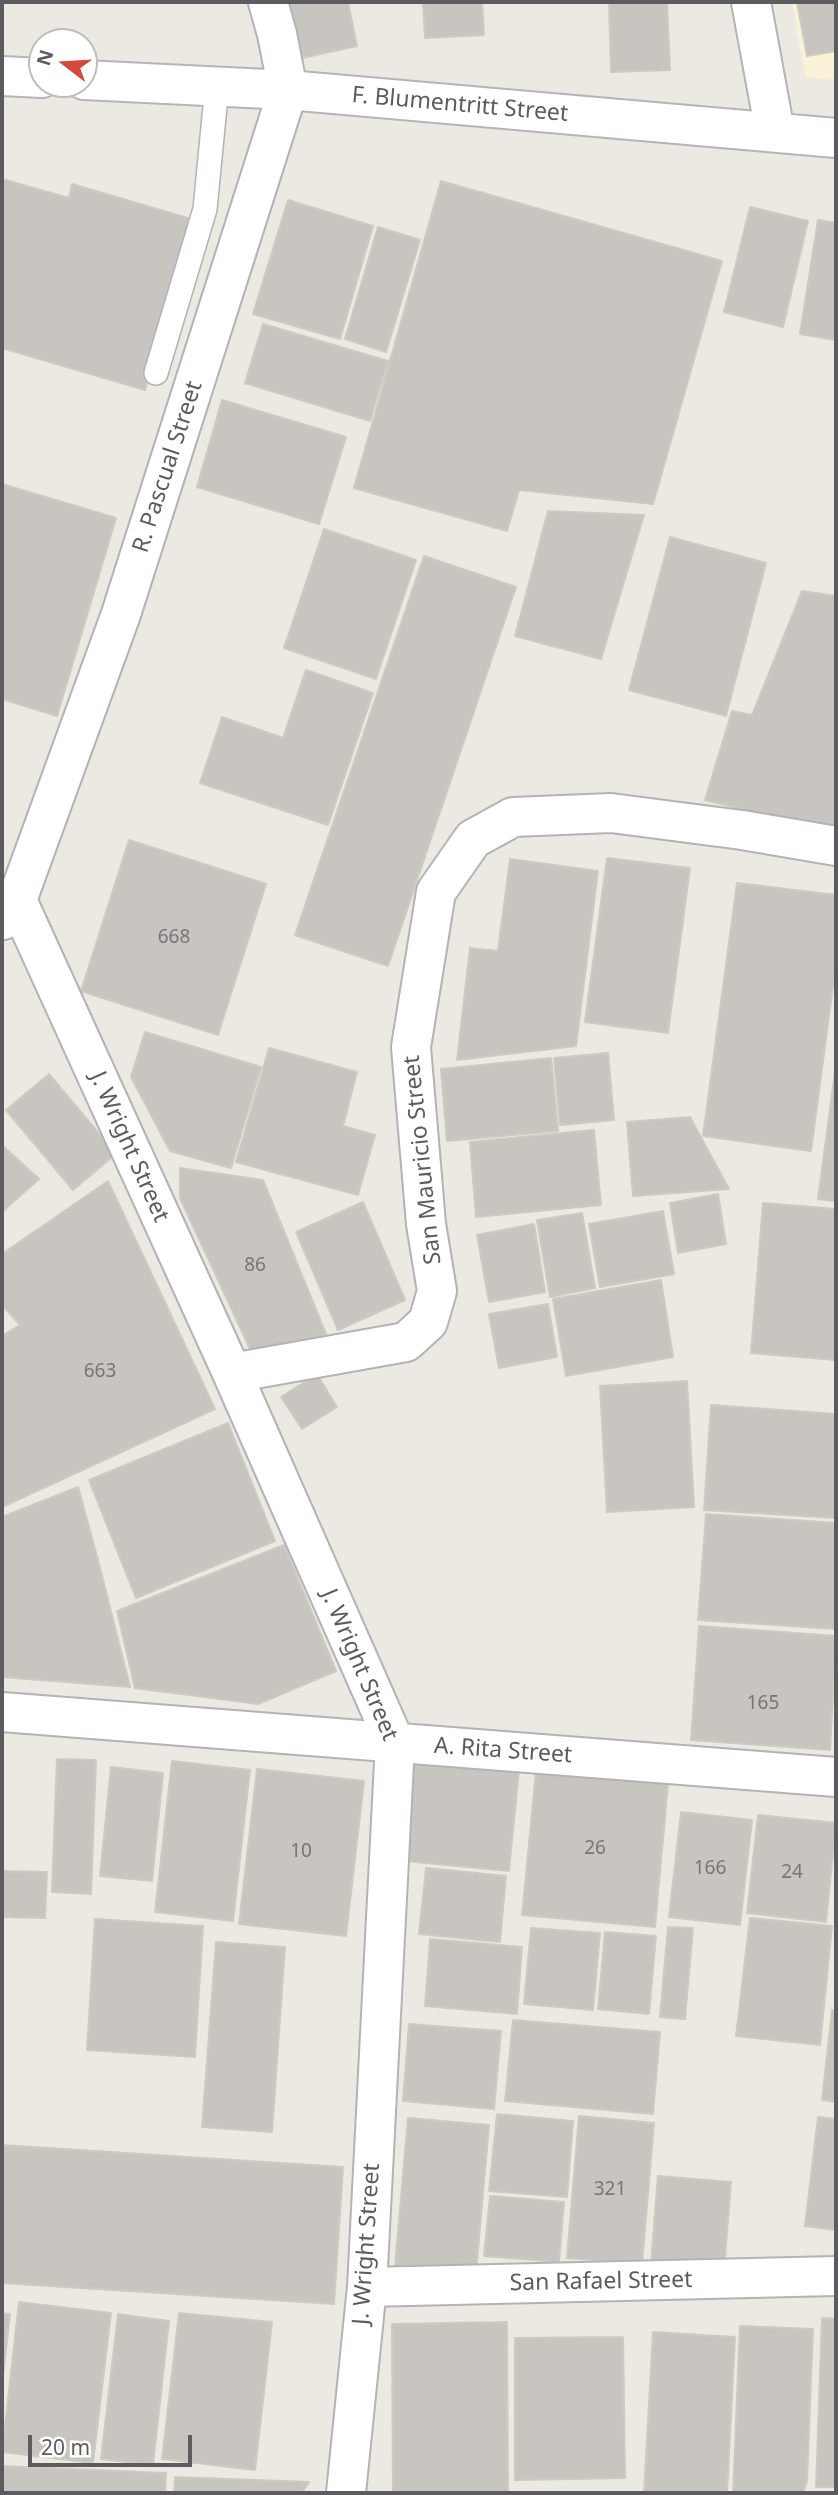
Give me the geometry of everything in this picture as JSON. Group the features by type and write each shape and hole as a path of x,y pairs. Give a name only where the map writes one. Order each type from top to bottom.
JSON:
{"street":[{"name":"R. Pascual Street","path":"9,911 121,614 288,90 268,2"},
{"path":"751,2 775,132"},
{"path":"2,76 28,77"},
{"name":"F. Blumentritt Street","path":"98,81 288,90 836,138"},
{"name":"San Mauricio Street","path":"232,1373 406,1342 428,1322 437,1291 426,1223 411,1047 436,892 473,839 513,817 611,813 742,830 836,846"},
{"name":"J. Wright Street","path":"9,911 232,1373 395,1743 367,2287 346,2493"},
{"name":"A. Rita Street","path":"2,1712 836,1777"},
{"name":"San Rafael Street","path":"367,2287 836,2276"}],"lane":[{"path":"156,373 205,209 217,86"}],"shaded area":[{"path":"792,2 836,2 836,80 805,77"}],"building":[{"path":"290,2 348,2 357,46 302,58"},
{"path":"423,2 482,2 484,35 425,38"},
{"path":"609,2 667,2 670,70 611,72"},
{"path":"797,2 836,2 836,51 807,56"},
{"path":"2,179 69,198 72,184 194,220 145,390 2,348"},
{"path":"441,181 722,261 653,504 519,490 507,531 354,488"},
{"path":"288,200 373,226 340,339 253,314"},
{"path":"750,207 808,221 783,327 724,312"},
{"path":"818,220 836,223 836,340 800,334"},
{"path":"378,227 420,240 386,352 345,339"},
{"path":"263,324 388,361 370,421 245,383"},
{"path":"222,400 346,437 319,524 197,487"},
{"path":"2,484 116,518 57,716 2,699"},
{"path":"548,511 644,515 601,659 515,636"},
{"path":"324,529 416,560 376,679 284,648"},
{"path":"670,537 766,563 726,716 629,690"},
{"path":"424,556 516,587 388,966 295,935"},
{"path":"802,591 836,596 836,832 705,800 732,711 752,715"},
{"path":"306,670 373,693 328,825 200,783 222,717 283,738"},
{"path":"129,840 266,884 218,1035 81,991"},
{"path":"607,858 690,868 668,1033 585,1022"},
{"path":"510,859 598,871 576,1046 457,1060 470,948 498,951"},
{"path":"737,883 836,895 836,963 811,1151 703,1136"},
{"path":"145,1032 261,1067 231,1168 170,1151 131,1077"},
{"path":"269,1048 357,1072 343,1126 375,1135 358,1195 236,1162"},
{"path":"608,1053 614,1120 560,1125 554,1058"},
{"path":"551,1058 558,1131 447,1141 441,1069"},
{"path":"836,1064 836,1201 818,1199"},
{"path":"49,1074 116,1154 73,1190 6,1110"},
{"path":"690,1117 729,1189 633,1196 627,1122"},
{"path":"594,1130 601,1205 476,1217 470,1142"},
{"path":"2,1145 39,1179 2,1212"},
{"path":"180,1168 263,1180 326,1334 251,1351 180,1198"},
{"path":"108,1181 215,1409 2,1507 2,1336 20,1325 2,1305 2,1254"},
{"path":"718,1194 726,1244 678,1253 670,1203"},
{"path":"363,1202 405,1300 338,1330 296,1232"},
{"path":"763,1203 836,1209 836,1360 751,1353"},
{"path":"663,1211 674,1274 600,1287 589,1224"},
{"path":"582,1213 595,1288 550,1297 537,1220"},
{"path":"534,1224 545,1292 489,1302 477,1235"},
{"path":"661,1280 673,1357 566,1376 553,1299"},
{"path":"548,1304 557,1357 499,1368 489,1314"},
{"path":"317,1374 337,1407 302,1429 281,1397"},
{"path":"687,1381 694,1507 607,1512 600,1386"},
{"path":"711,1405 836,1414 836,1518 704,1510"},
{"path":"228,1423 275,1541 136,1598 89,1480"},
{"path":"78,1487 130,1687 2,1677 2,1517"},
{"path":"706,1514 836,1523 836,1629 698,1620"},
{"path":"284,1545 336,1671 258,1704 135,1688 117,1611"},
{"path":"699,1626 836,1636 830,1750 691,1740"},
{"path":"57,1759 96,1760 91,1894 52,1892"},
{"path":"414,1760 519,1770 509,1871 405,1861"},
{"path":"172,1761 250,1770 233,1921 155,1912"},
{"path":"111,1767 163,1773 152,1881 100,1876"},
{"path":"257,1769 364,1781 346,1936 239,1924"},
{"path":"536,1772 668,1784 655,1927 522,1915"},
{"path":"681,1812 752,1820 740,1925 669,1917"},
{"path":"758,1815 836,1823 826,1922 747,1913"},
{"path":"426,1868 506,1876 500,1942 419,1934"},
{"path":"2,1871 47,1872 45,1918 2,1917"},
{"path":"750,1918 832,1926 820,2045 736,2036"},
{"path":"95,1919 203,1926 195,2057 87,2050"},
{"path":"668,1927 693,1928 685,2019 660,2017"},
{"path":"531,1928 600,1933 593,2010 524,2004"},
{"path":"605,1932 656,1936 649,2014 598,2009"},
{"path":"430,1939 522,1947 517,2014 425,2006"},
{"path":"216,1942 285,1947 272,2132 202,2127"},
{"path":"832,2010 836,2011 836,2102 822,2100"},
{"path":"513,2020 660,2032 653,2114 505,2101"},
{"path":"409,2024 501,2031 494,2109 403,2101"},
{"path":"497,2114 573,2121 567,2197 489,2191"},
{"path":"579,2116 654,2123 642,2264 567,2258"},
{"path":"818,2117 836,2119 836,2230 805,2226"},
{"path":"408,2118 489,2125 476,2272 395,2266"},
{"path":"2,2145 343,2167 334,2304 2,2283"},
{"path":"658,2176 731,2182 724,2270 651,2263"},
{"path":"490,2196 564,2202 559,2262 484,2256"},
{"path":"19,2302 111,2313 93,2463 2,2452"},
{"path":"2,2313 10,2314 2,2385"},
{"path":"179,2313 272,2322 255,2470 162,2459"},
{"path":"118,2314 169,2321 153,2465 101,2459"},
{"path":"822,2318 836,2319 836,2487 816,2487"},
{"path":"507,2322 508,2492 393,2493 392,2324"},
{"path":"740,2326 813,2329 807,2481 803,2493 733,2493"},
{"path":"653,2332 735,2337 727,2493 644,2493"},
{"path":"623,2337 625,2478 515,2480 515,2338"},
{"path":"2,2466 166,2473 165,2493 2,2493"},
{"path":"175,2477 309,2482 302,2493 174,2493"}]}
